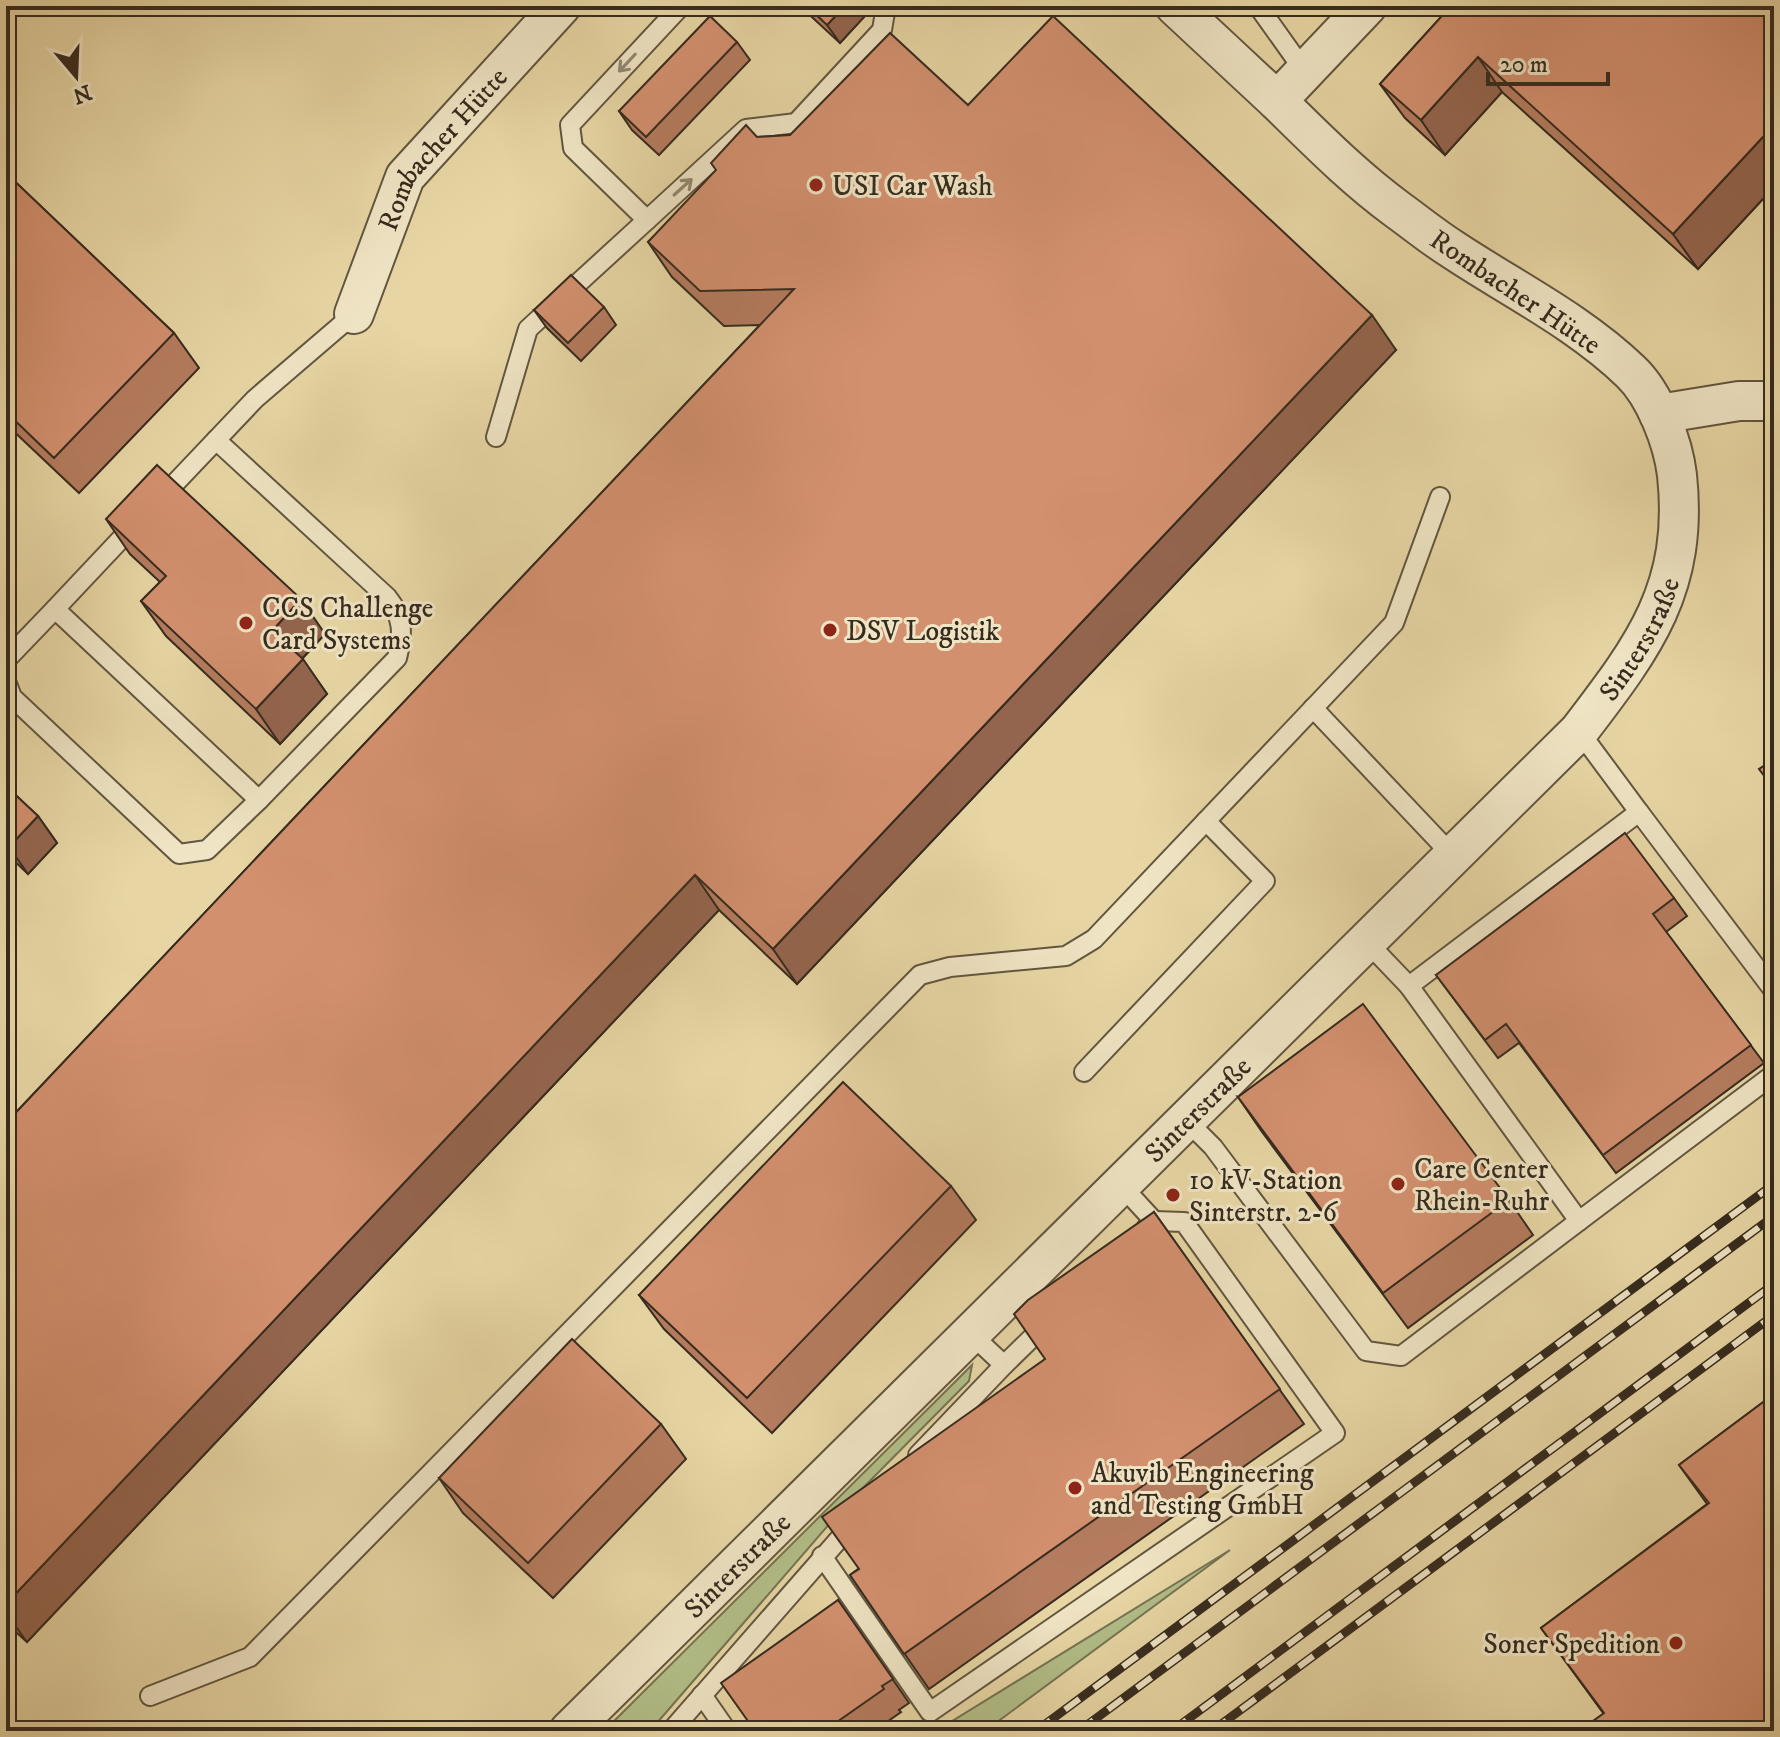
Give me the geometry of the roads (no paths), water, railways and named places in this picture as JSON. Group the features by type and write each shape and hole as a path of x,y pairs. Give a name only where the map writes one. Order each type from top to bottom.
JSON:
{"street":[{"name":"Rombacher Hütte","path":"354,314 405,177 561,6"},
{"name":"Rombacher Hütte","path":"1175,6 1376,194 1450,248 1570,322 1633,374 1659,414"},
{"path":"1277,101 1367,6"},
{"path":"1659,414 1739,401 1774,401"},
{"name":"Sinterstraße","path":"569,1731 1579,731 1632,662 1666,595 1677,550 1680,501 1674,450 1659,414"}],"lane":[{"path":"647,220 573,148 570,125 681,6"},
{"path":"496,437 528,329 746,129 796,123 882,30 886,6"},
{"path":"1258,6 1305,72"},
{"path":"6,660 255,399 354,314"},
{"path":"6,681 12,697 179,854 207,850 397,658 402,637 397,609 216,440"},
{"path":"150,1696 250,1657 920,975 950,967 1066,956 1094,939 1394,623 1440,497"},
{"path":"55,609 259,800"},
{"path":"1313,708 1453,856"},
{"path":"1579,731 1774,991"},
{"path":"1409,986 1639,812"},
{"path":"1084,1072 1265,881 1206,821"},
{"path":"1366,941 1409,986 1579,1221"},
{"path":"1185,1119 1213,1147 1366,1351 1401,1356 1774,1074"},
{"path":"1120,1184 1154,1221"},
{"path":"822,1556 930,1712 1335,1433 1184,1222 1154,1221 1132,1241"},
{"path":"908,1466 1057,1313"},
{"path":"970,1333 1004,1365"},
{"path":"671,1731 822,1556 865,1511"},
{"path":"702,1695 727,1731"}],"railway":[{"path":"1036,1731 1774,1184"},
{"path":"1079,1731 1774,1216"},
{"path":"1172,1731 1774,1284"},
{"path":"1212,1731 1774,1315"}],"place":[{"name":"USI Car Wash","path":"816,185"},
{"name":"CCS Challenge Card Systems","path":"246,623"},
{"name":"DSV Logistik","path":"830,630"},
{"name":"Care Center Rhein-Ruhr","path":"1398,1184"},
{"name":"10 kV-Station Sinterstr. 2-6","path":"1173,1195"},
{"name":"Akuvib Engineering and Testing GmbH","path":"1075,1488"},
{"name":"Soner Spedition","path":"1676,1643"}]}
